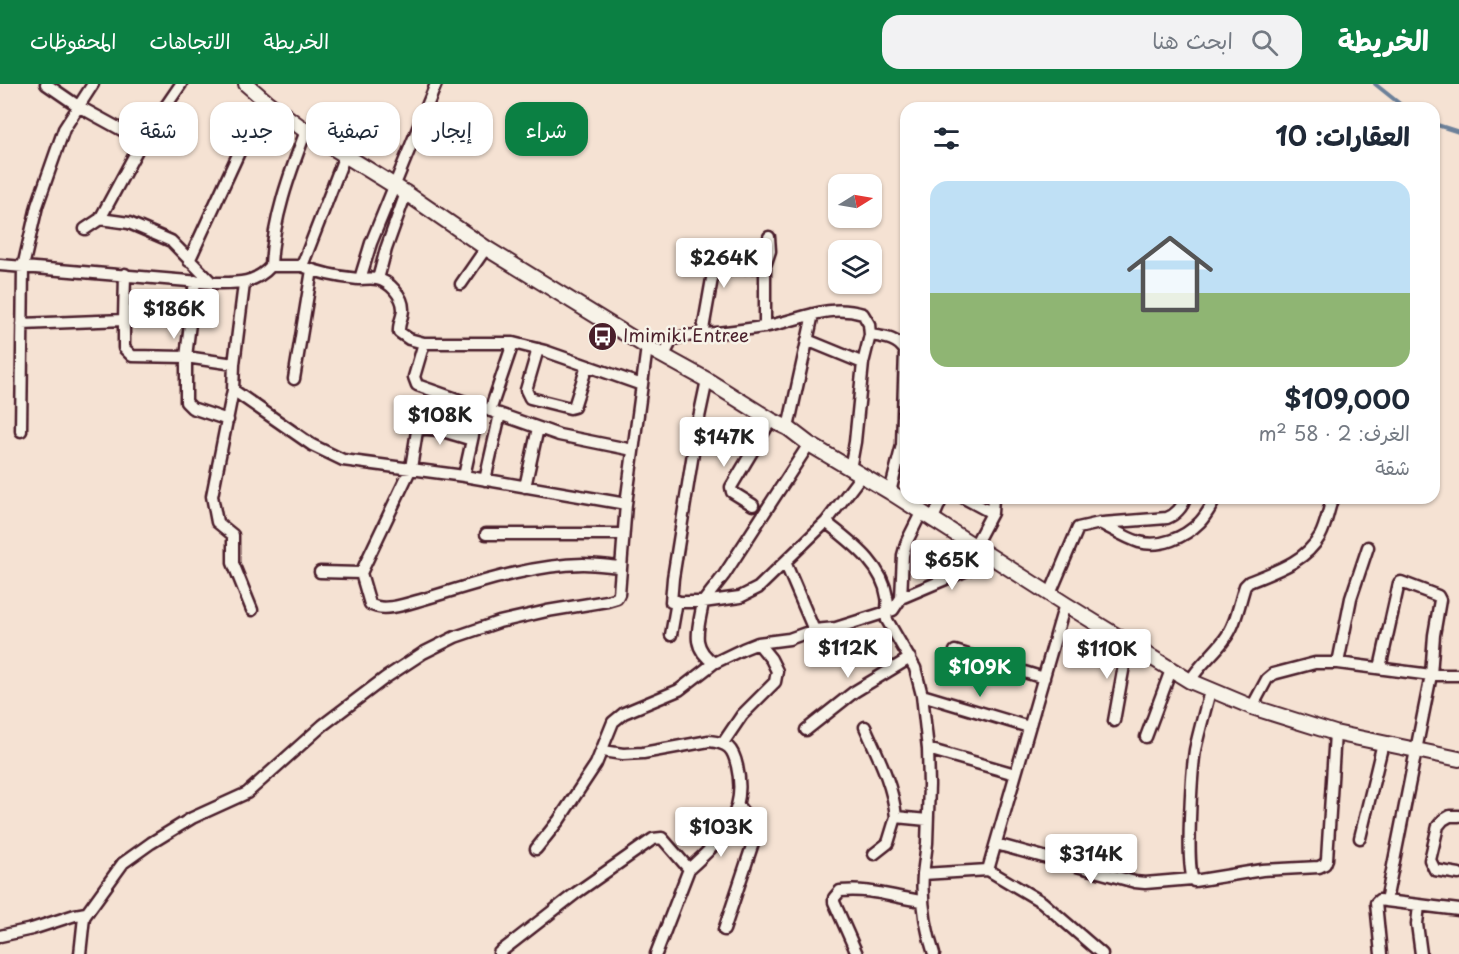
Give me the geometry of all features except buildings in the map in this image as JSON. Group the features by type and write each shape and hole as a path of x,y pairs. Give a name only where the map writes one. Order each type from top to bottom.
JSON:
{"street":[{"path":"46,84 78,106 119,128"},
{"path":"21,430 22,267 37,206 64,129 93,84"},
{"path":"169,102 181,84"},
{"path":"246,84 267,102"},
{"path":"360,279 393,185 435,84"},
{"path":"0,265 212,283 244,284 258,278 271,266 272,245 284,194 306,131 294,122"},
{"path":"85,229 100,219 134,156"},
{"path":"189,261 237,156"},
{"path":"294,379 307,268 320,215 345,156"},
{"path":"347,156 406,193 486,248 647,347 788,428 809,444 900,499"},
{"path":"378,279 406,193"},
{"path":"100,219 129,223 171,241 212,283"},
{"path":"765,327 765,266 770,251 769,237"},
{"path":"460,284 486,248"},
{"path":"271,266 307,268 325,275 378,279 393,288 400,297 403,310 398,325 399,332 409,339 424,343 513,343 642,385"},
{"path":"702,334 713,273 718,270 765,266"},
{"path":"125,274 124,348 132,356 186,357 234,364"},
{"path":"195,281 186,357 186,402 192,408 228,420"},
{"path":"244,284 233,390 212,495 217,522 233,535 233,563 252,610"},
{"path":"664,355 672,340 765,327 813,314 848,309 863,314 869,324 870,335 863,363 855,442 855,473 826,522 758,588 740,597 703,602 671,602 698,422 707,380"},
{"path":"788,428 813,314"},
{"path":"22,324 124,320"},
{"path":"870,335 888,338 900,344"},
{"path":"807,340 863,363"},
{"path":"424,343 414,377 417,385 559,435 633,450"},
{"path":"464,476 472,440 489,411 513,343"},
{"path":"80,954 86,913 123,863 192,818 247,793 323,725 394,672 423,653 455,637 498,622 613,599 619,594 626,504 647,347"},
{"path":"538,350 526,390 530,398 574,407 587,366"},
{"path":"233,390 312,445 343,460 464,476 626,504"},
{"path":"485,480 489,411"},
{"path":"753,505 732,492 731,487 771,420"},
{"path":"472,440 427,428 419,429 416,434 411,468 361,573 370,604 375,607 388,607 483,581 548,567 583,564 620,567"},
{"path":"525,487 538,428"},
{"path":"714,663 698,648 697,636 703,602 724,576 809,444"},
{"path":"890,492 900,453"},
{"path":"908,504 1128,644 1210,691 1335,733 1459,759"},
{"path":"536,849 559,820 603,751 613,722 624,713 679,690 714,663 758,643 789,639 814,630 836,628 893,610 901,598 903,555 907,541 937,504"},
{"path":"975,504 992,513"},
{"path":"974,547 992,513 993,504"},
{"path":"1050,594 1078,528 1100,523 1167,518 1173,515 1182,504"},
{"path":"1100,523 1139,542 1164,543 1174,540 1200,522 1212,504"},
{"path":"1190,681 1197,669 1226,638 1233,625 1245,586 1249,582 1299,560 1311,549 1321,534 1331,504"},
{"path":"826,522 873,563 888,598 886,612 891,627 915,668 922,695 928,749 927,820 921,901 934,954"},
{"path":"486,534 623,534"},
{"path":"1338,663 1351,598 1368,547"},
{"path":"901,598 993,559"},
{"path":"785,562 814,630"},
{"path":"320,573 361,573"},
{"path":"1380,668 1399,583 1438,596 1440,600 1431,675 1386,901"},
{"path":"671,634 677,602"},
{"path":"988,870 1065,604"},
{"path":"723,743 742,715 775,682 777,671 758,643"},
{"path":"1114,721 1128,644"},
{"path":"955,651 1044,678"},
{"path":"806,730 855,692 910,658"},
{"path":"1252,706 1267,679 1273,674 1315,663 1338,663 1431,675 1459,675"},
{"path":"1146,737 1171,670"},
{"path":"1192,879 1190,872 1191,818 1195,751 1210,691"},
{"path":"922,695 1029,727"},
{"path":"865,727 883,766 895,803 896,817 888,843 874,854"},
{"path":"996,844 1145,883 1192,879 1197,882 1262,870 1319,867 1325,864 1327,859 1335,733"},
{"path":"603,751 623,754 710,741 723,743 735,755 740,778 739,807 724,834 689,869 656,954"},
{"path":"1360,838 1383,742"},
{"path":"928,749 1015,774"},
{"path":"724,930 755,837 752,823 739,807"},
{"path":"1459,816 1450,816 1438,826 1430,860 1435,870 1459,874"},
{"path":"896,817 927,820"},
{"path":"499,953 576,893 653,839 662,838 689,869"},
{"path":"923,874 988,870 1042,902 1102,954"},
{"path":"857,954 834,902 834,898 840,891 862,889 921,901"},
{"path":"1381,954 1376,903 1379,900 1459,910"},
{"path":"1419,905 1417,924 1421,954"},
{"path":"0,936 86,913"}],"waterway":[{"path":"1375,84 1398,102"},
{"path":"1440,126 1459,132"}],"place":[{"name":"Imimiki Entree","path":"602,336"}]}
